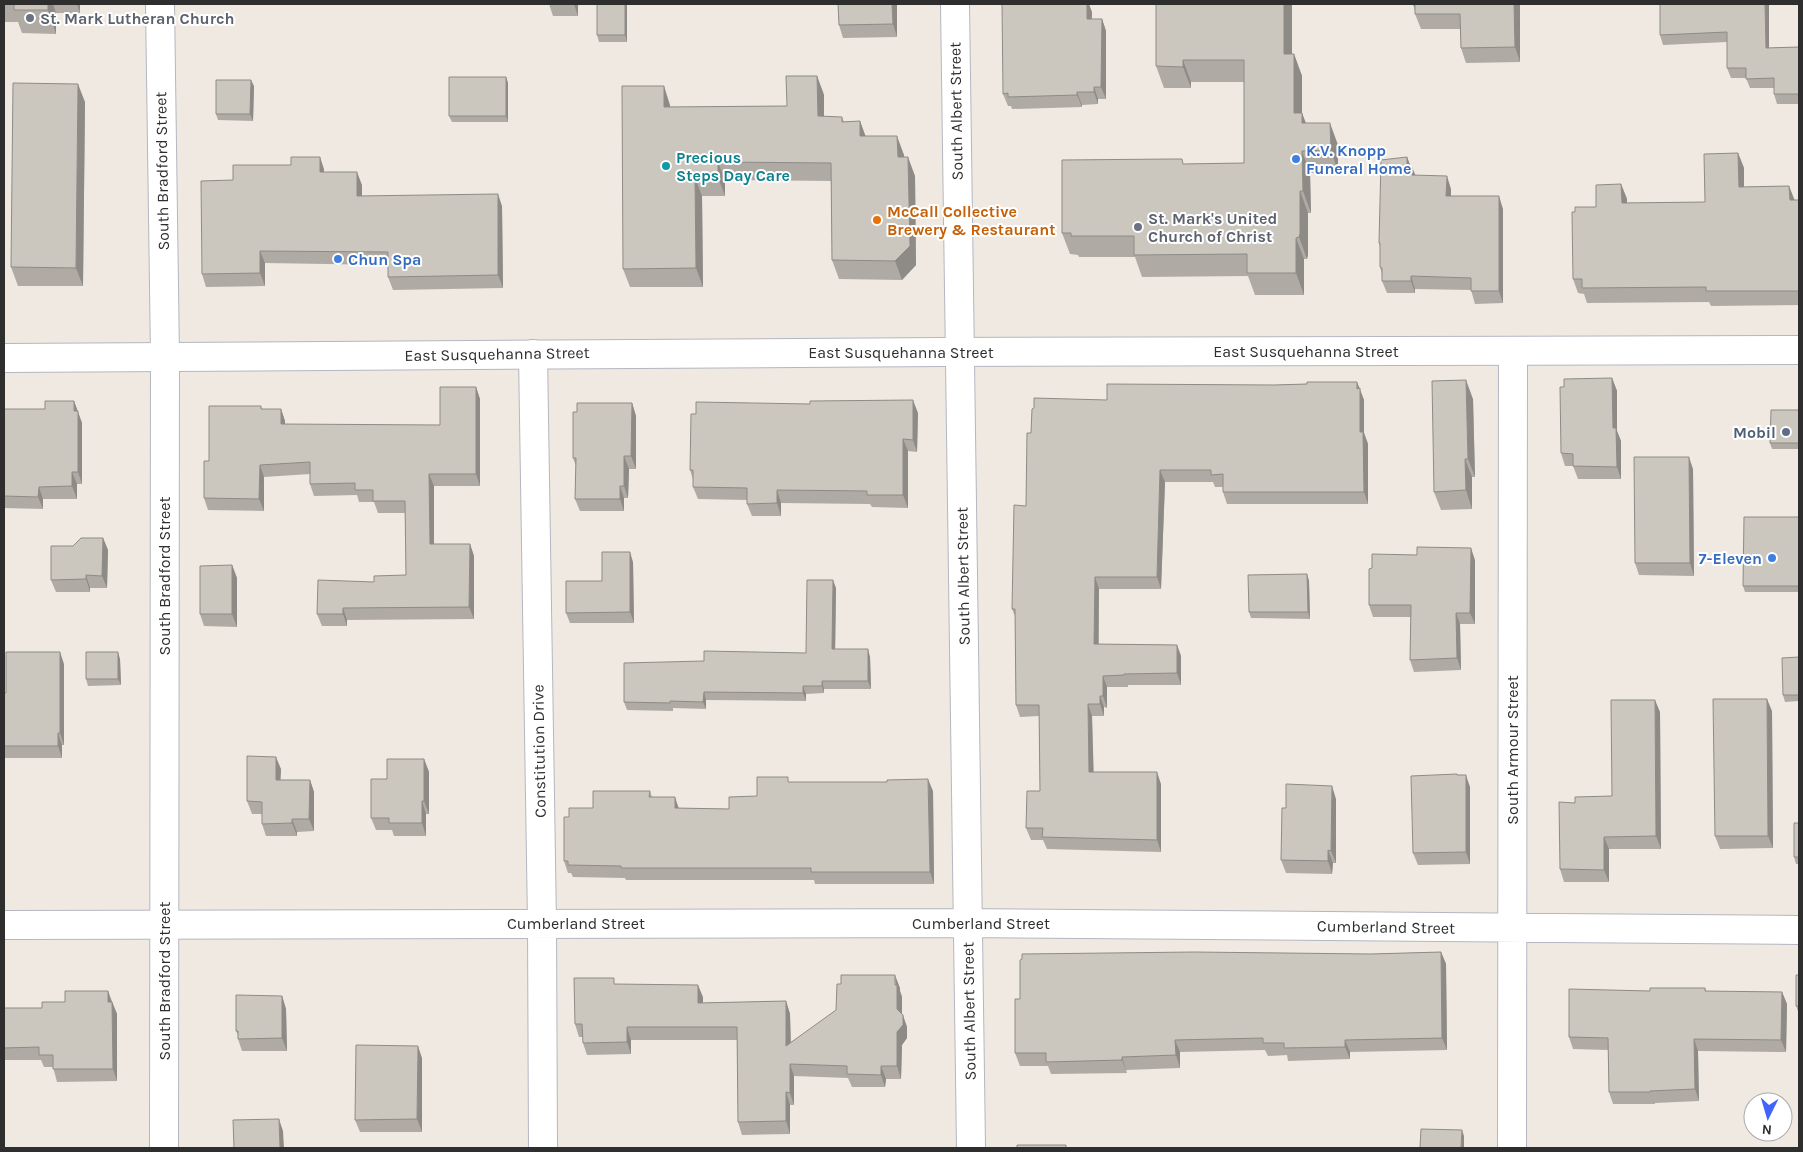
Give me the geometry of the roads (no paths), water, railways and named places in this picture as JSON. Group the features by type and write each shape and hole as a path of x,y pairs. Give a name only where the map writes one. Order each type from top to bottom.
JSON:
{"street":[{"name":"South Bradford Street","path":"160,4 165,357 164,1148"},
{"name":"South Albert Street","path":"954,4 971,1148"},
{"name":"East Susquehanna Street","path":"4,358 960,352 1799,350"},
{"name":"South Armour Street","path":"1512,1148 1513,351"},
{"name":"Constitution Drive","path":"533,354 542,923 543,1148"},
{"name":"Cumberland Street","path":"4,925 968,923 1799,930"}],"place":[{"name":"St. Mark Lutheran Church","path":"30,18"},
{"name":"K.V. Knopp Funeral Home","path":"1296,159"},
{"name":"Precious Steps Day Care","path":"666,166"},
{"name":"McCall Collective Brewery & Restaurant","path":"877,220"},
{"name":"St. Mark's United Church of Christ","path":"1138,227"},
{"name":"Chun Spa","path":"338,259"},
{"name":"Mobil","path":"1786,432"},
{"name":"7-Eleven","path":"1772,558"}]}
